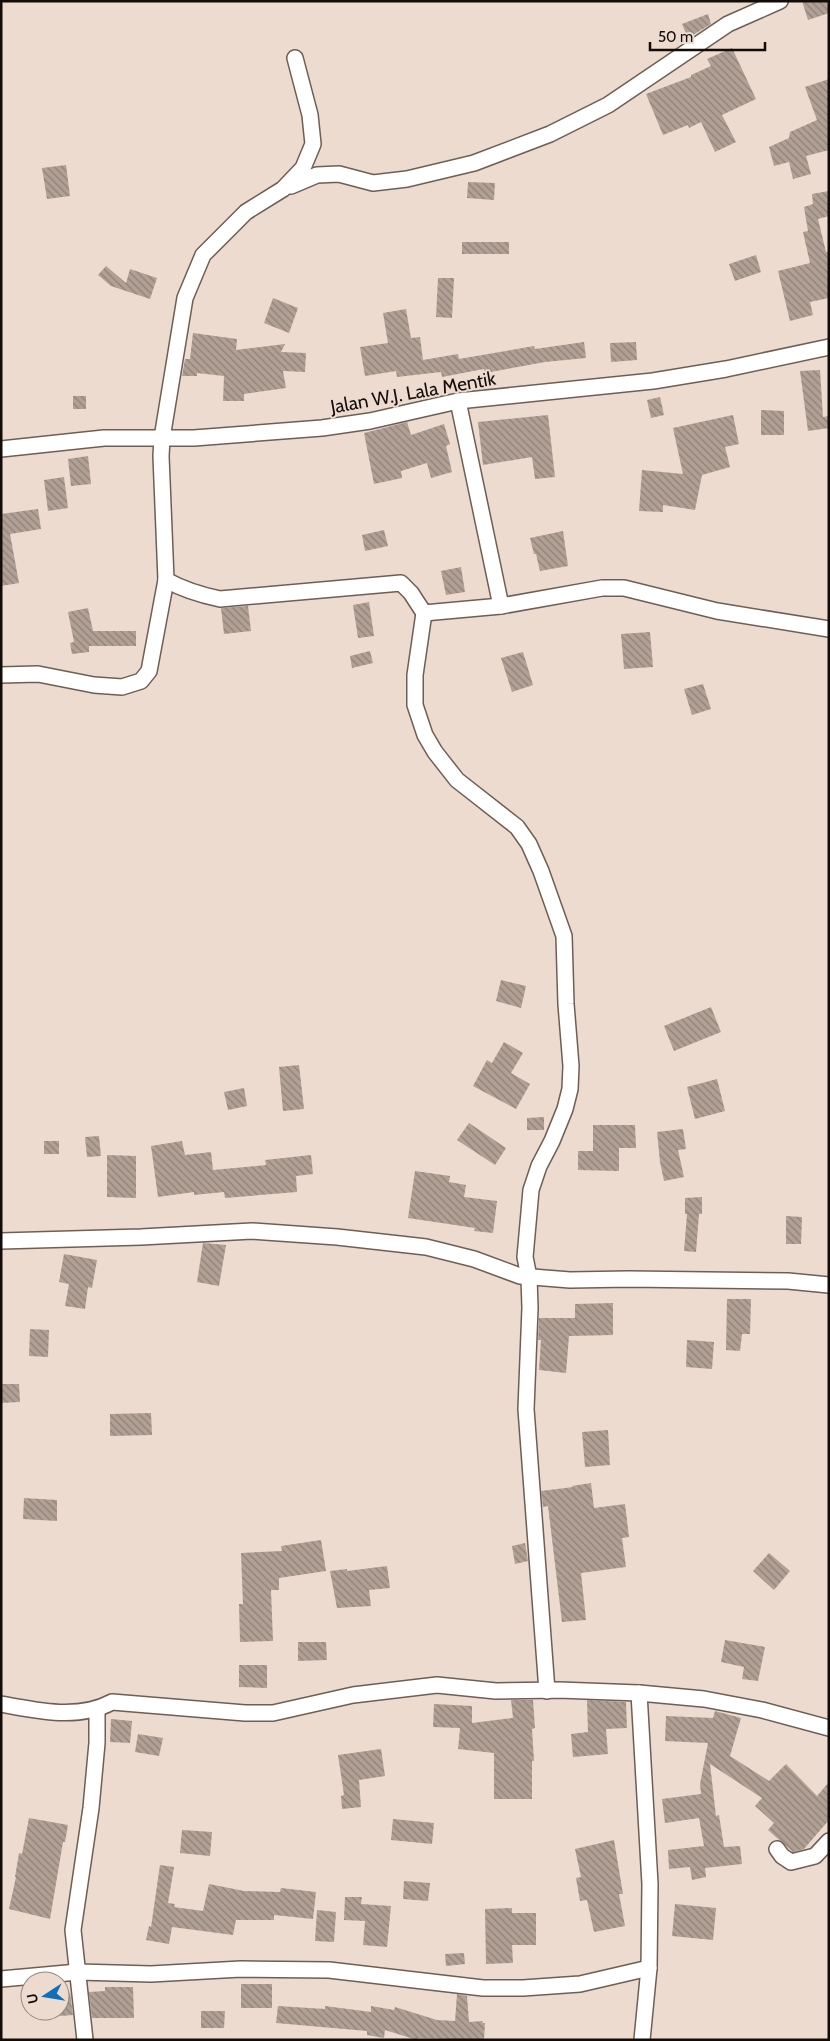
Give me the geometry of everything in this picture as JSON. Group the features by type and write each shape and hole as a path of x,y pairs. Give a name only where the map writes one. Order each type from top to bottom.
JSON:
{"street":[{"path":"1,675 38,674 94,685 122,687 140,681 149,671 166,580 164,508 160,478 162,438 185,298 203,255 246,212 284,189 318,175 339,174 374,183 407,178 482,160 550,134 608,106 728,24 780,1"},
{"path":"284,189 303,168 313,144 310,115 295,58"},
{"name":"Jalan W.J. Lala Mentik","path":"1,449 104,438 255,435 322,428 370,421 458,401 653,381 726,369 829,348"},
{"path":"458,401 501,606"},
{"path":"166,580 193,593 220,599 402,583 424,613 415,675 415,705 425,735 435,752 457,780 517,827 541,870 564,936 566,1004 571,1050 570,1089 565,1109 539,1166 531,1190 525,1257 530,1308 526,1409 547,1691"},
{"path":"424,613 501,606 602,588 624,588 717,611 829,629"},
{"path":"1,1241 141,1237 252,1231 337,1237 426,1247 474,1259 520,1276 570,1280 788,1281 829,1285"},
{"path":"1,1704 44,1712 97,1710 112,1702 245,1714 273,1713 353,1696 437,1685 496,1691 639,1693 704,1699 762,1710 829,1728"},
{"path":"639,1693 650,1884 649,1968 642,2040"},
{"path":"85,2040 73,1930 91,1808 97,1743 97,1710"},
{"path":"777,1849 782,1856 791,1862 815,1856 829,1841"},
{"path":"1,1979 78,1972 151,1974 241,1969 330,1970 483,1988 524,1988 580,1984 649,1968"}],"building":[{"path":"802,1 827,1 829,13 808,20"},
{"path":"708,14 711,24 688,38 682,24"},
{"path":"732,48 756,99 722,115 736,142 715,152 701,122 689,128 688,125 663,135 646,94 691,77 691,75 711,66 707,59"},
{"path":"829,79 829,150 806,156 811,174 793,179 789,162 774,166 769,147 789,138 790,132 817,120 805,87"},
{"path":"66,165 70,196 47,199 42,168"},
{"path":"468,182 495,183 494,200 467,198"},
{"path":"829,191 829,216 818,219 826,252 829,251 829,298 810,302 813,315 790,321 778,271 810,263 803,232 808,231 804,207 813,204 812,194"},
{"path":"462,242 509,242 509,254 462,254"},
{"path":"756,255 761,272 735,281 729,264"},
{"path":"106,266 126,283 130,269 157,278 150,299 111,286 98,275"},
{"path":"438,278 454,278 452,318 436,317"},
{"path":"273,298 298,308 289,333 264,323"},
{"path":"406,309 411,338 420,337 423,360 458,354 459,359 534,346 535,349 584,342 586,358 545,362 485,373 484,369 442,377 441,372 397,377 396,371 365,376 360,347 388,343 383,313"},
{"path":"193,333 237,339 236,350 285,344 281,352 306,353 305,372 283,371 286,388 244,394 244,401 223,401 224,376 197,373 197,376 182,376 185,359 190,359"},
{"path":"636,342 637,360 611,362 610,343"},
{"path":"820,370 823,417 829,416 829,428 808,431 800,371"},
{"path":"73,396 86,396 86,409 73,409"},
{"path":"660,397 664,415 651,418 647,400"},
{"path":"761,410 784,411 784,435 761,435"},
{"path":"548,415 555,477 535,479 532,457 483,465 478,422"},
{"path":"733,415 739,444 725,447 730,467 702,475 695,510 663,505 663,512 639,511 642,470 683,474 673,428"},
{"path":"407,422 411,435 444,424 450,444 446,446 452,472 431,478 427,463 401,471 402,478 374,484 364,433"},
{"path":"88,456 91,484 71,486 68,459"},
{"path":"64,477 68,508 48,511 44,480"},
{"path":"38,509 41,529 10,534 19,583 1,586 1,514"},
{"path":"384,530 388,546 365,551 362,535"},
{"path":"563,531 568,566 540,571 530,538"},
{"path":"461,567 465,592 446,595 441,571"},
{"path":"369,602 374,636 358,638 353,605"},
{"path":"248,606 251,631 224,634 221,608"},
{"path":"88,608 93,631 136,631 136,646 89,646 89,652 72,654 70,643 74,642 68,612"},
{"path":"650,632 653,667 624,669 621,634"},
{"path":"370,651 373,663 352,668 350,656"},
{"path":"523,652 533,685 512,692 501,658"},
{"path":"703,684 711,709 692,715 684,689"},
{"path":"501,980 526,986 521,1008 496,1001"},
{"path":"711,1007 721,1032 674,1051 664,1026"},
{"path":"504,1042 523,1053 511,1073 530,1084 516,1109 473,1086 487,1060 492,1063"},
{"path":"299,1065 304,1109 283,1111 279,1067"},
{"path":"717,1079 725,1111 695,1119 687,1087"},
{"path":"244,1088 247,1106 228,1110 224,1092"},
{"path":"544,1117 544,1130 527,1130 527,1118"},
{"path":"469,1123 506,1148 495,1165 457,1140"},
{"path":"593,1125 635,1125 636,1148 619,1148 619,1171 578,1170 578,1151 593,1151"},
{"path":"683,1129 686,1149 678,1150 684,1177 664,1181 657,1132"},
{"path":"99,1136 101,1156 87,1157 85,1137"},
{"path":"44,1141 59,1141 59,1154 44,1154"},
{"path":"182,1141 185,1155 211,1152 213,1170 266,1165 265,1160 311,1155 313,1174 296,1176 297,1192 225,1198 224,1192 194,1195 194,1192 158,1197 151,1146"},
{"path":"107,1155 136,1156 136,1198 107,1197"},
{"path":"415,1171 450,1176 449,1182 466,1185 464,1197 497,1201 493,1233 474,1231 475,1228 408,1218"},
{"path":"702,1197 702,1214 699,1214 696,1252 684,1251 687,1214 685,1214 685,1198"},
{"path":"786,1216 802,1217 801,1244 786,1244"},
{"path":"203,1243 226,1245 219,1286 197,1282"},
{"path":"64,1254 97,1260 92,1288 88,1287 85,1309 65,1306 69,1284 59,1282"},
{"path":"727,1299 751,1299 750,1334 742,1334 740,1351 726,1350"},
{"path":"613,1303 613,1335 569,1336 566,1373 539,1370 541,1340 538,1340 539,1318 575,1318 575,1304"},
{"path":"30,1329 49,1330 48,1357 29,1356"},
{"path":"687,1340 714,1342 712,1369 686,1367"},
{"path":"1,1384 19,1384 20,1402 1,1403"},
{"path":"151,1413 152,1435 110,1436 110,1414"},
{"path":"608,1430 610,1465 585,1467 582,1432"},
{"path":"591,1483 594,1508 625,1504 629,1537 622,1538 626,1567 581,1573 586,1620 562,1622 548,1506 543,1507 541,1491"},
{"path":"24,1498 57,1500 57,1521 23,1519"},
{"path":"321,1540 326,1571 279,1578 279,1590 271,1590 273,1641 240,1642 239,1604 243,1604 241,1553 282,1551 281,1546"},
{"path":"525,1543 528,1561 515,1564 512,1546"},
{"path":"769,1553 790,1571 774,1590 753,1571"},
{"path":"387,1566 390,1588 369,1590 371,1606 337,1608 330,1571"},
{"path":"725,1640 765,1647 758,1681 742,1679 744,1667 721,1662"},
{"path":"298,1642 326,1642 327,1660 298,1661"},
{"path":"239,1665 267,1665 267,1688 239,1687"},
{"path":"511,1700 533,1700 535,1728 532,1729 534,1761 532,1761 532,1799 494,1799 494,1753 458,1749 460,1728 433,1727 434,1704 472,1706 472,1723 513,1718"},
{"path":"587,1700 626,1702 627,1728 606,1729 608,1754 573,1757 571,1734 588,1732"},
{"path":"715,1711 741,1718 730,1756 769,1781 786,1764 817,1796 829,1782 829,1820 804,1849 793,1852 768,1830 774,1823 755,1806 762,1798 710,1764 716,1816 719,1815 724,1847 740,1846 742,1864 705,1868 706,1877 692,1880 690,1867 669,1869 668,1850 704,1846 699,1818 665,1823 662,1799 701,1794 700,1784 708,1743 665,1741 666,1716 713,1718"},
{"path":"111,1719 132,1721 130,1743 110,1742"},
{"path":"138,1734 163,1738 159,1756 135,1752"},
{"path":"381,1749 385,1776 359,1780 361,1807 342,1809 341,1796 344,1795 338,1755"},
{"path":"29,1818 68,1825 65,1842 63,1842 50,1919 9,1909 19,1853 22,1854"},
{"path":"393,1819 434,1823 432,1844 391,1840"},
{"path":"182,1830 212,1832 210,1856 180,1853"},
{"path":"614,1840 623,1894 619,1894 625,1926 594,1932 587,1900 580,1901 576,1878 581,1877 575,1849"},
{"path":"160,1865 174,1867 168,1903 175,1904 174,1907 203,1911 209,1884 244,1891 280,1892 281,1888 316,1892 313,1919 274,1915 274,1920 236,1920 233,1935 172,1927 169,1944 146,1940 149,1926 151,1927"},
{"path":"404,1881 430,1883 428,1901 403,1899"},
{"path":"345,1897 362,1897 361,1904 391,1906 387,1947 363,1945 365,1921 344,1920"},
{"path":"675,1904 716,1908 713,1940 672,1936"},
{"path":"512,1908 512,1913 536,1913 536,1945 512,1945 513,1963 486,1964 485,1909"},
{"path":"317,1910 336,1912 334,1942 315,1941"},
{"path":"464,1953 465,1964 446,1966 445,1954"},
{"path":"241,1984 272,1984 272,2008 241,2008"},
{"path":"105,1987 133,1987 134,2018 92,2018 89,1992 105,1991"},
{"path":"70,1993 73,2015 70,2015"},
{"path":"457,1994 467,1996 469,2022 483,2021 482,2023 485,2023 484,2040 418,2038 417,2040 385,2030 384,2038 367,2035 367,2031 276,2023 278,2006 325,2009 325,2006 371,2012 371,2006 394,2010 395,2007 437,2020 455,2021"},
{"path":"201,2011 225,2011 224,2028 201,2028"}]}
